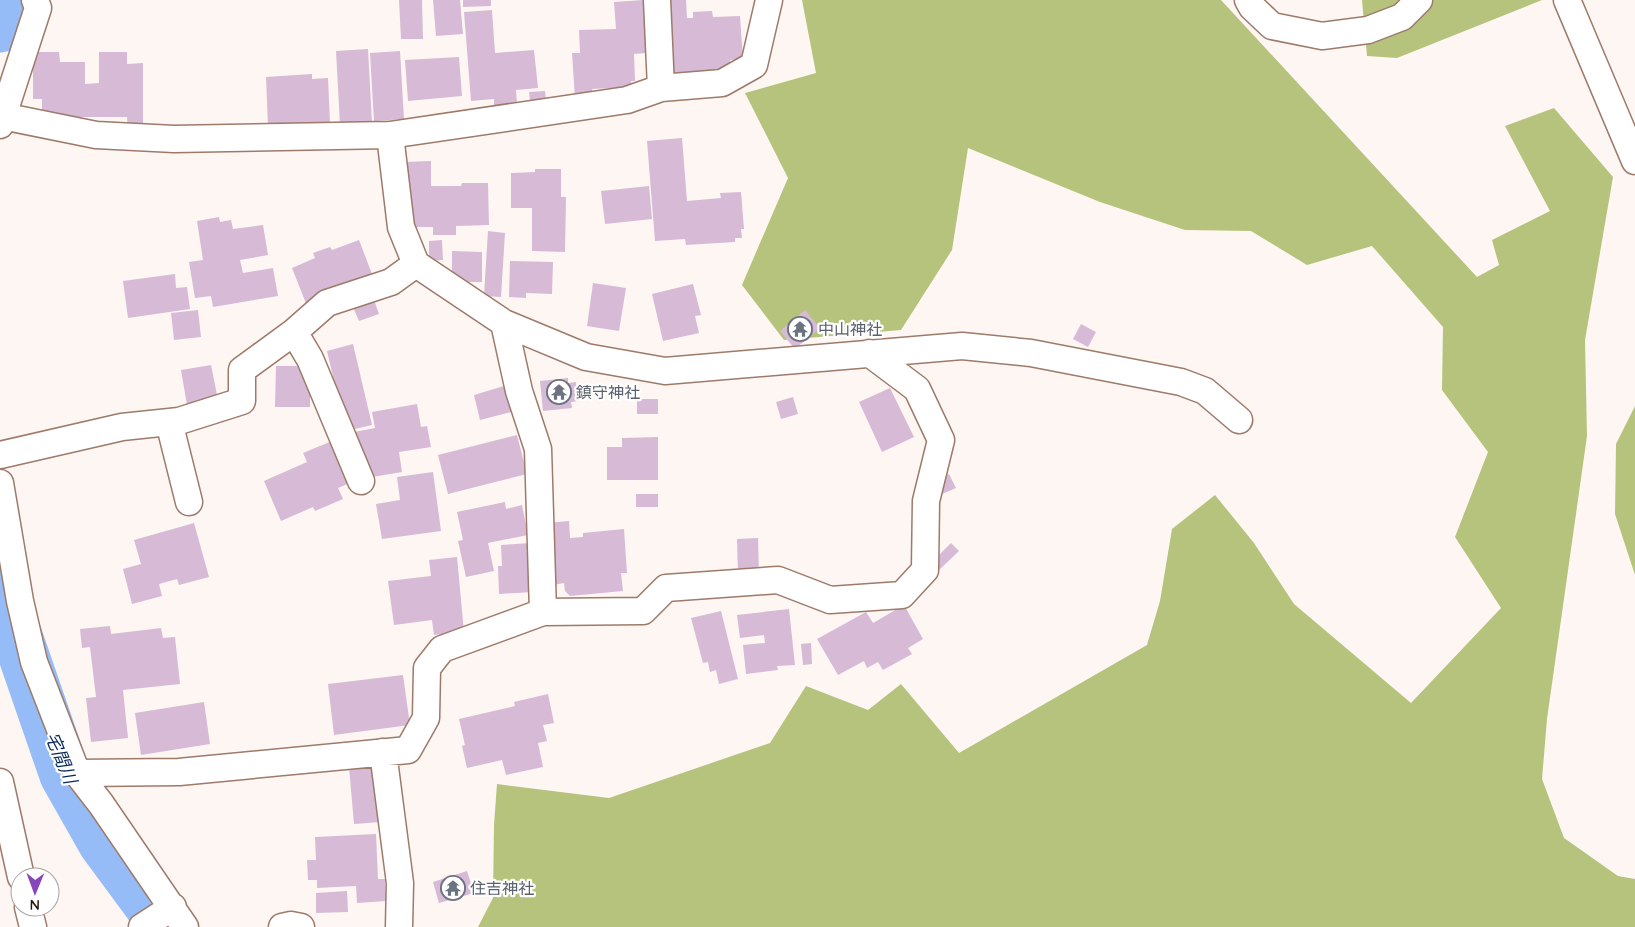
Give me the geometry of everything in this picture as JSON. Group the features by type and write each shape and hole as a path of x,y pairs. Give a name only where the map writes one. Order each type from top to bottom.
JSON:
{"street":[{"path":"657,0 661,88"},
{"path":"39,3 1,120 96,135 174,139 390,135 627,100 661,88 722,83 754,65 769,0"},
{"path":"1248,0 1252,7 1272,26 1322,36 1368,30 1402,17 1419,0"},
{"path":"1567,0 1635,161"},
{"path":"390,135 401,227 416,264 504,323 586,357 665,371 962,346 1031,353 1181,382 1205,392 1239,420"},
{"path":"0,455 122,428 179,421 242,401 242,370 294,332 327,303 391,282 416,264"},
{"path":"504,323 519,391 538,449 543,612"},
{"path":"294,332 310,359 361,481"},
{"path":"78,773 179,772 408,750 426,718 427,668 442,649 543,612 644,611 666,588 778,580 830,600 902,595 925,570 926,501 941,440 917,389 868,353"},
{"path":"169,422 188,502"},
{"path":"0,482 20,601 34,662 78,773 176,914 142,927"},
{"path":"383,752 400,883 399,927"},
{"path":"0,782 19,867"},
{"path":"282,927 291,925 300,927"}],"green space":[{"path":"802,0 1221,0 1477,277 1499,265 1492,240 1550,211 1505,126 1554,108 1613,177 1585,340 1587,436 1547,719 1542,779 1564,838 1618,876 1635,879 1635,927 478,927 493,898 494,825 497,784 609,798 770,743 806,686 868,710 901,684 959,753 1147,645 1160,601 1172,529 1215,495 1254,543 1294,604 1411,703 1501,608 1455,537 1488,452 1442,390 1443,327 1372,246 1307,265 1251,231 1185,230 1100,202 968,148 952,250 901,330 784,340 742,285 788,178 745,93 816,73"},
{"path":"1362,0 1542,0 1397,58 1367,56"},
{"path":"1635,406 1635,575 1615,514 1616,444"}],"building":[{"path":"399,0 422,0 423,39 401,39"},
{"path":"433,0 460,0 463,34 436,36"},
{"path":"463,0 491,0 491,6 463,7"},
{"path":"643,0 646,53 634,54 635,81 631,81 632,87 592,89 593,98 575,99 572,53 580,53 579,30 616,29 614,2"},
{"path":"666,0 686,0 687,18 693,18 693,12 712,11 713,17 740,16 743,59 730,60 731,73 667,85"},
{"path":"492,10 495,53 534,50 538,88 516,90 517,104 494,106 494,99 471,101 464,12"},
{"path":"368,49 372,123 340,125 336,51"},
{"path":"400,51 404,119 374,121 370,53"},
{"path":"33,52 59,52 60,62 85,62 85,84 99,83 99,52 127,52 127,64 143,63 143,130 128,130 127,117 42,117 42,99 33,99"},
{"path":"459,57 462,96 408,101 405,60"},
{"path":"312,74 312,79 328,78 330,123 268,126 266,77"},
{"path":"545,91 547,108 531,110 529,92"},
{"path":"682,138 687,201 721,198 720,193 741,192 744,229 741,229 742,238 735,238 735,242 686,245 685,239 655,241 647,141"},
{"path":"431,161 431,186 461,186 462,183 488,183 489,225 456,226 456,235 433,235 433,227 405,227 404,162"},
{"path":"535,169 561,169 561,197 566,197 565,252 532,251 532,208 511,208 511,173 535,172"},
{"path":"649,186 652,219 605,224 601,191"},
{"path":"219,217 220,222 231,220 233,229 263,225 268,255 240,260 243,273 273,268 278,296 213,307 211,296 195,298 189,262 203,260 197,221"},
{"path":"488,231 505,233 501,297 484,296"},
{"path":"359,240 372,274 307,306 292,268 315,258 313,253 330,247 332,250"},
{"path":"442,240 443,260 429,261 429,241"},
{"path":"452,251 482,252 482,282 459,282 459,276 452,276"},
{"path":"510,261 553,262 552,294 526,293 526,298 509,297"},
{"path":"175,274 176,288 187,287 190,309 128,318 123,281"},
{"path":"593,283 626,288 619,331 587,326"},
{"path":"693,284 701,315 695,316 699,333 663,341 652,294"},
{"path":"374,300 379,314 359,321 353,307"},
{"path":"198,310 201,337 174,340 171,313"},
{"name":"中山神社","path":"805,310 820,328 795,349 780,331"},
{"path":"1081,324 1096,332 1088,347 1073,339"},
{"path":"353,344 372,425 346,431 327,351"},
{"path":"211,365 219,405 188,411 181,370"},
{"path":"276,366 310,366 310,407 275,407"},
{"name":"鎮守神社","path":"568,378 568,383 576,382 578,401 571,402 572,408 543,411 540,381"},
{"path":"504,386 511,412 480,420 474,395"},
{"path":"890,388 914,437 882,452 859,402"},
{"path":"793,397 798,414 781,419 776,402"},
{"path":"637,399 658,399 658,414 637,414"},
{"path":"417,404 421,427 427,426 431,447 399,452 402,472 366,478 349,433 375,428 372,412"},
{"path":"517,435 527,474 448,494 438,455"},
{"path":"658,437 658,480 607,480 607,447 622,447 622,438"},
{"path":"332,441 350,483 338,488 343,499 315,511 313,507 281,521 264,481 307,462 303,453"},
{"path":"433,472 441,531 382,539 376,504 400,500 397,477"},
{"path":"949,474 956,488 942,494 935,480"},
{"path":"636,494 658,494 658,507 636,507"},
{"path":"505,502 506,509 522,505 528,535 488,543 494,571 466,577 458,541 463,540 457,512"},
{"path":"569,521 570,538 583,537 583,533 624,529 627,573 621,573 623,591 570,596 565,591 564,583 553,585 547,523"},
{"path":"194,523 209,577 179,585 177,579 159,584 162,596 132,604 123,569 141,564 134,540"},
{"path":"758,538 759,574 738,575 737,539"},
{"path":"530,543 532,592 499,594 498,566 502,566 501,545"},
{"path":"951,543 959,551 938,571 930,564"},
{"path":"457,557 464,632 434,635 432,620 394,625 388,581 431,576 429,560"},
{"path":"904,605 923,639 908,648 912,654 883,670 878,662 867,668 864,661 838,675 817,639 866,612 873,623"},
{"path":"789,609 795,665 777,666 778,670 746,674 743,645 765,643 764,635 740,638 737,615"},
{"path":"721,611 738,679 719,684 716,670 710,672 708,662 703,663 691,618"},
{"path":"110,626 111,634 161,628 163,638 175,637 180,684 123,690 128,738 91,742 86,698 96,697 90,647 82,648 80,629"},
{"path":"811,643 812,664 803,665 801,644"},
{"path":"403,675 410,725 334,735 328,684"},
{"path":"548,694 554,723 543,725 547,741 538,743 543,767 506,775 502,760 467,768 462,746 465,745 459,719 515,706 514,702"},
{"path":"204,702 210,744 141,755 135,713"},
{"path":"375,765 381,822 354,824 349,767"},
{"path":"376,834 378,879 385,879 386,901 357,903 356,886 317,888 317,880 308,880 307,860 316,860 315,837"},
{"name":"住吉神社","path":"467,871 474,893 439,903 433,882"},
{"path":"347,891 348,912 316,913 316,893"}],"waterway":[{"name":"宅間川","path":"0,27 21,0"},
{"name":"宅間川","path":"0,568 9,613 65,775 103,842 164,927"}],"place":[{"name":"中山神社","path":"800,329"},
{"name":"鎮守神社","path":"559,392"},
{"name":"住吉神社","path":"453,888"}]}
